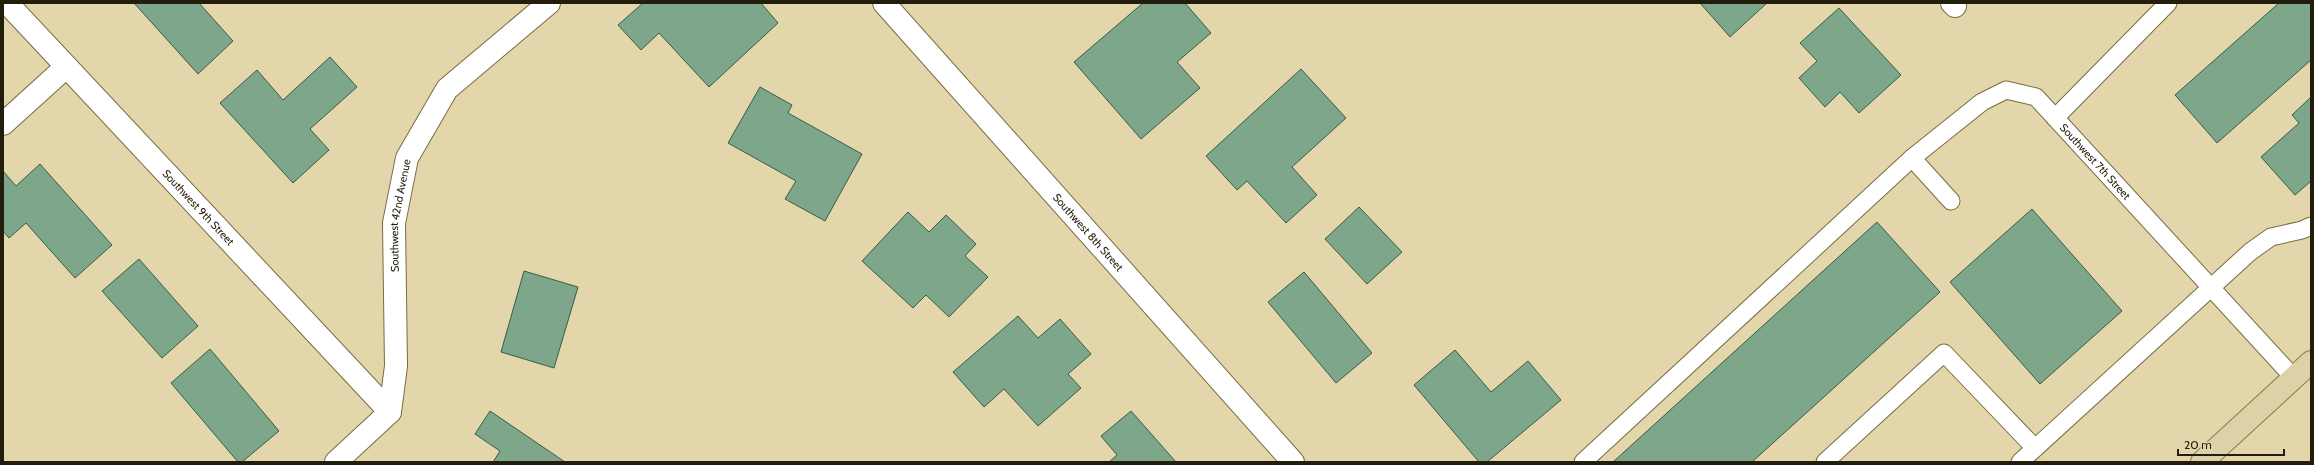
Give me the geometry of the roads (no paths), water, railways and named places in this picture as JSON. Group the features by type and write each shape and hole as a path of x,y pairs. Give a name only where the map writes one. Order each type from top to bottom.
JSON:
{"main road":[{"path":"2202,462 2311,362"}],"street":[{"name":"Southwest 9th Street","path":"7,3 390,412"},
{"name":"Southwest 42nd Avenue","path":"390,412 396,366 394,223 407,158 448,89 549,3"},
{"name":"Southwest 8th Street","path":"884,3 1293,462"},
{"path":"3,124 66,67"},
{"path":"336,462 390,412"}],"lane":[{"path":"2055,118 2168,3"},
{"name":"Southwest 7th Street","path":"1583,462 1912,158 1982,102 2006,90 2036,97 2294,378"},
{"path":"1912,158 1951,201"},
{"path":"2020,462 2250,252 2271,238 2302,230 2311,226"},
{"path":"1825,462 1944,353 2035,448"}]}
